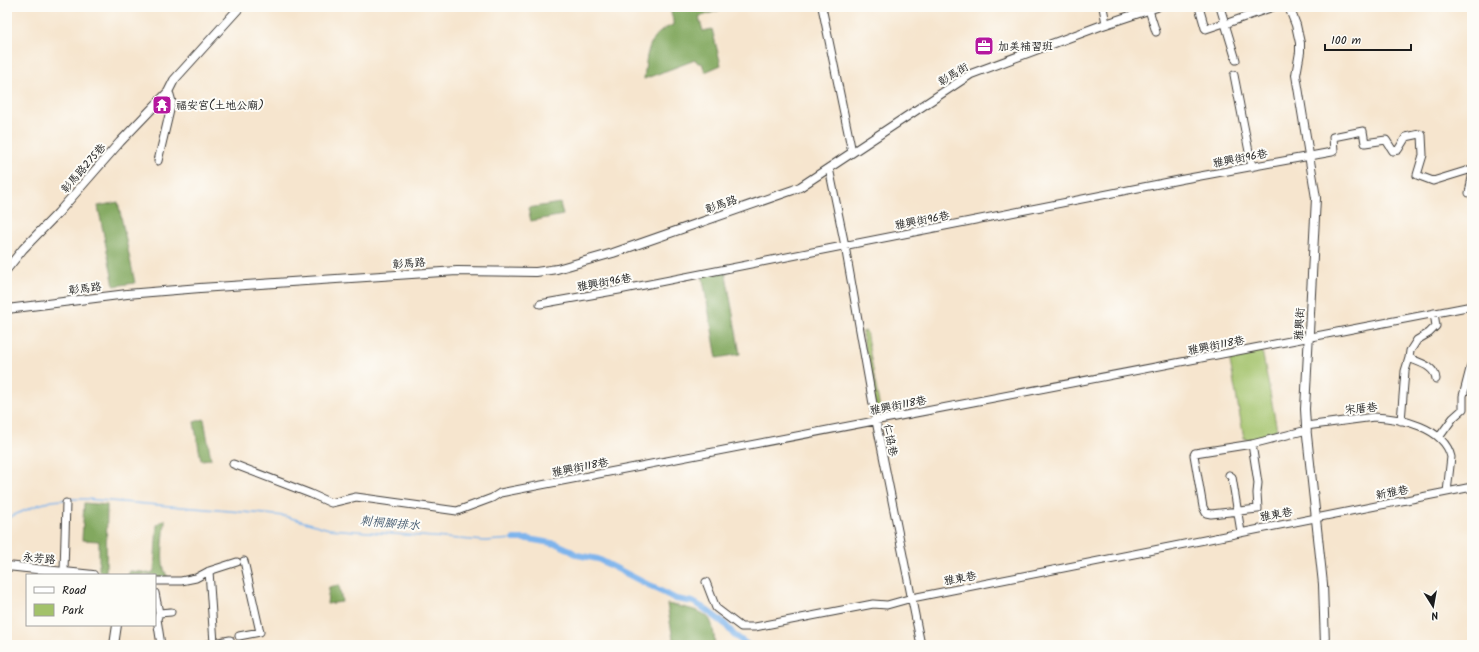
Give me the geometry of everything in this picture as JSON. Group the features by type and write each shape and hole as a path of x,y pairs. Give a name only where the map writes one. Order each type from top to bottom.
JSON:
{"street":[{"name":"彰馬路275巷","path":"7,269 23,249 58,213 120,142 168,92 174,80 240,7"},
{"path":"822,7 852,152"},
{"path":"1103,7 1106,24"},
{"name":"彰馬街","path":"800,186 971,74 1106,24 1157,7"},
{"path":"1199,7 1204,28 1225,23 1273,7"},
{"path":"1220,7 1236,60"},
{"name":"雅興街","path":"1289,7 1296,25 1300,43 1296,75 1316,198 1306,428 1323,584 1324,645"},
{"path":"1149,10 1156,32"},
{"path":"1234,75 1252,166"},
{"path":"158,161 172,102 168,92"},
{"name":"雅興街96巷","path":"540,304 619,290 1334,151 1333,137 1363,131 1365,143 1386,140 1393,151 1398,150 1406,137 1420,134 1422,136 1423,155 1417,175 1433,181 1472,168"},
{"name":"仁協巷","path":"829,168 845,246 876,421 921,645"},
{"path":"1469,193 1472,177"},
{"name":"彰馬路","path":"7,309 127,294 200,288 457,271 536,272 557,269 613,253 800,186"},
{"name":"雅興街118巷","path":"233,464 331,503 356,497 457,511 492,498 500,493 1472,306"},
{"path":"1401,421 1405,370 1410,351 1417,340 1429,333 1436,326 1434,313"},
{"path":"1409,358 1432,369 1436,374 1436,379"},
{"path":"1447,492 1451,457 1440,436 1453,418 1463,409 1463,396 1472,361"},
{"name":"宋厝巷","path":"1306,428 1374,417 1385,417 1425,428 1440,436"},
{"name":"雅東巷","path":"1252,444 1258,483 1256,493 1258,509 1208,514 1204,510 1194,455 1195,453 1252,444 1306,428"},
{"path":"1229,475 1232,477 1240,532"},
{"name":"新雅巷","path":"1316,518 1472,487"},
{"path":"64,571 66,503"},
{"name":"雅東巷","path":"706,582 716,608 741,627 755,627 873,604 887,605 912,598 1316,518"},
{"path":"156,581 181,581 196,578 209,571 241,561 260,632 239,636"},
{"name":"永芳路","path":"7,566 86,574"},
{"path":"209,571 214,643"},
{"path":"156,598 159,613 157,619 161,645"},
{"path":"159,613 171,612"},
{"path":"114,645 117,626"},
{"path":"204,645 230,640"}],"green space":[{"path":"670,7 729,7 699,17 703,31 712,29 721,65 705,72 702,63 698,63 695,60 644,79 647,54 653,40 664,29 673,25"},
{"path":"118,202 135,283 114,286 98,206"},
{"path":"560,203 563,215 531,221 528,208"},
{"path":"725,269 740,354 717,358 702,274"},
{"path":"866,331 881,415 877,415 862,332"},
{"path":"1262,350 1277,430 1257,441 1244,438 1229,356"},
{"path":"204,419 211,459 201,460 194,422"},
{"path":"84,503 107,505 106,572 99,572 99,541 82,540"},
{"path":"165,519 163,560 166,574 170,579 156,577 156,574 128,574 130,571 151,573 154,571 157,525"},
{"path":"339,585 342,602 327,604 329,587"},
{"path":"667,604 691,609 707,617 710,620 714,632 715,645 674,645"}],"waterway":[{"name":"刺桐腳排水","path":"7,518 38,505 52,501 86,499 284,516 329,529 485,541 514,539"},
{"name":"刺桐腳排水","path":"514,539 528,539 557,544 577,555 598,559 676,599 693,602 725,624 734,635 748,645"}],"place":[{"name":"加美補習班","path":"984,46"},
{"name":"福安宮(土地公廟)","path":"162,105"}]}
